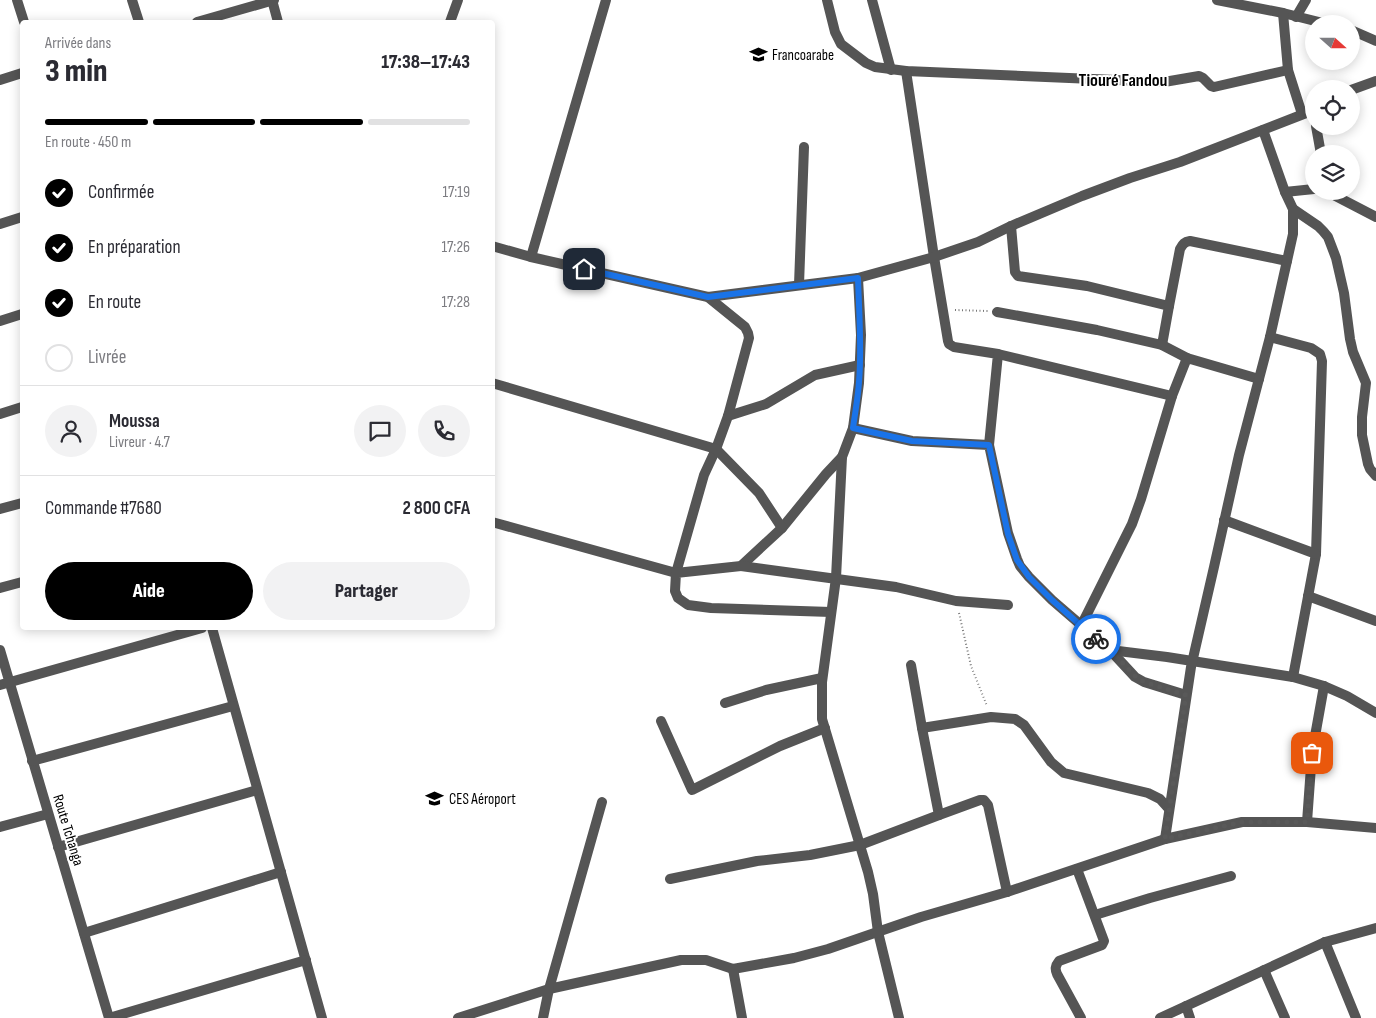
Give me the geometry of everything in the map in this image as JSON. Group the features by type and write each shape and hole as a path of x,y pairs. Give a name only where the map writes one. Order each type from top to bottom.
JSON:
{"street":[{"path":"17,0 23,20"},
{"path":"132,0 138,20"},
{"path":"204,20 273,0 278,20"},
{"path":"451,20 458,0"},
{"path":"531,258 606,0"},
{"path":"827,0 835,32 841,44 866,63 874,67 891,70 1164,82 1199,76 1210,86 1214,87 1288,70"},
{"path":"872,0 891,70"},
{"path":"1217,0 1267,5 1283,13 1305,19"},
{"path":"1296,17 1306,0"},
{"path":"1283,13 1288,70 1302,114"},
{"path":"1360,34 1376,40"},
{"path":"906,71 934,257 948,341 951,346 998,354 1172,396"},
{"path":"0,80 20,74"},
{"path":"1360,87 1376,81"},
{"path":"495,247 531,258 708,297 858,278 934,257 978,242 1082,196 1180,162 1305,113"},
{"path":"1263,130 1285,192 1294,209 1318,226 1328,237 1336,258 1344,293 1350,339 1366,382 1362,435 1368,464 1376,476"},
{"path":"800,285 804,147"},
{"path":"1285,192 1305,189"},
{"path":"1343,200 1376,217"},
{"path":"1165,839 1192,662 1239,455 1270,337 1294,226 1294,209"},
{"path":"0,224 20,218"},
{"path":"1012,226 1015,272 1018,276 1087,286 1168,306"},
{"path":"1162,345 1180,249 1186,242 1190,241 1287,260"},
{"path":"858,278 861,335 859,383 853,428 842,457 836,578 822,678 822,719 873,894 878,932 900,1018"},
{"path":"708,297 745,327 749,338 748,347 728,416 704,475 676,573 675,592 678,598 688,605 712,608 831,612"},
{"path":"997,312 1097,330 1162,345 1187,358 1259,379"},
{"path":"0,321 20,315"},
{"path":"1270,337 1311,348 1320,354 1322,361 1316,554 1293,677"},
{"path":"998,354 989,445 1008,534 1017,560 1029,577 1052,600 1110,650 1136,677 1144,682 1186,695"},
{"path":"1081,626 1132,524 1172,396 1187,358"},
{"path":"728,416 766,404 814,375 860,365"},
{"path":"1366,382 1376,388"},
{"path":"495,384 716,449 759,493 782,528"},
{"path":"0,414 20,408"},
{"path":"853,428 912,441 989,445"},
{"path":"741,566 782,528 842,457"},
{"path":"0,509 20,504"},
{"path":"1224,520 1316,554"},
{"path":"495,523 676,573 741,566 902,588 956,601 1008,605"},
{"path":"0,588 20,583"},
{"path":"1308,596 1376,621"},
{"path":"5,684 195,630"},
{"path":"213,630 322,1018"},
{"name":"Route Tchanga","path":"0,650 5,684 32,760 109,1018"},
{"path":"1110,650 1293,677 1324,686 1347,696 1376,713"},
{"path":"911,665 939,815"},
{"path":"725,703 766,690 822,678"},
{"path":"1307,822 1312,753 1324,686"},
{"path":"32,760 233,706"},
{"path":"922,728 991,717 1015,719 1020,722 1051,762 1064,773 1148,793 1160,799 1169,809"},
{"path":"661,721 692,790 780,746 825,728"},
{"path":"58,847 257,790"},
{"path":"670,879 757,861 810,855 860,846 980,800 988,805 1007,892"},
{"path":"545,1016 549,989 602,802"},
{"path":"0,827 48,814"},
{"path":"458,1018 549,989 681,960 706,960 733,969 794,958 1007,892 1165,839 1242,822 1307,822 1376,828"},
{"path":"1077,869 1104,938 1102,945 1059,961 1056,965 1057,974 1081,1018"},
{"path":"84,933 281,872"},
{"path":"1095,915 1231,876"},
{"path":"1160,1018 1325,942 1376,928"},
{"path":"1325,942 1356,1018"},
{"path":"109,1018 306,960"},
{"path":"733,969 742,1018"},
{"path":"1264,970 1285,1018"},
{"path":"1186,1006 1190,1018"}],"path":[{"path":"943,310 997,312"},
{"path":"956,601 970,666 991,717"}],"way so far":[{"path":"1096,639 1110,650 1136,677 1144,682 1186,695 1165,839 1242,822 1307,822 1312,753"}],"place":[{"name":"Francoarabe","path":"758,55"},
{"name":"CES Aéroport","path":"435,799"}],"district":[{"name":"Tiouré Fandou","path":"1123,80"}],"route":[{"path":"584,269 708,297 858,278 861,335 860,365 853,428 928,443 989,445 1008,534 1020,566 1052,600 1096,639"}]}
